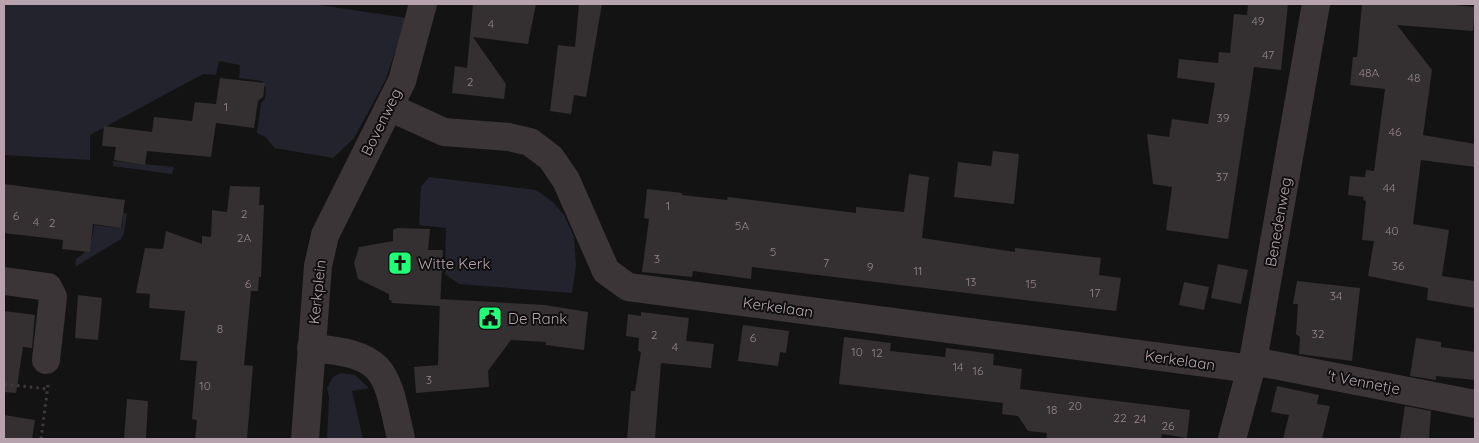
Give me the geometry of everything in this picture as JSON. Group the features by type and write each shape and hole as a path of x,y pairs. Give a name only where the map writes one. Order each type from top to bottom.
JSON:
{"street":[{"name":"Bovenweg","path":"325,235 402,81 423,4"},
{"name":"Benedenweg","path":"1232,439 1253,365 1316,4"},
{"name":"Kerkelaan","path":"389,107 444,132 509,137 530,142 551,158 566,180 606,271 628,287 1253,365"},
{"name":"Kerkplein","path":"305,439 318,266 325,235"},
{"path":"4,281 48,287 53,297 46,360"},
{"path":"311,348 359,354 374,363 385,380 401,439"},
{"name":"'t Vennetje","path":"1253,365 1475,404"}],"path":[{"path":"41,439 48,389 49,369 46,360"},
{"path":"4,384 48,389"}],"shaded area":[{"path":"4,4 312,4 407,18 385,81 354,138 333,158 274,148 266,137 257,133 261,103 265,99 266,88 262,81 239,78 240,65 219,61 216,75 203,74 90,135 90,160 4,155"},
{"path":"113,161 174,167 172,174 113,166"},
{"path":"429,177 536,190 553,202 564,215 574,237 576,266 572,293 459,284 445,274 446,228 419,225 421,187"},
{"path":"123,213 127,214 124,233 121,239 75,267 76,259 90,245 94,225 122,228"},
{"path":"341,373 355,375 369,388 352,391 363,439 327,439 329,397 327,388 333,377"}],"building":[{"path":"473,4 536,4 528,44 473,37 506,84 504,99 452,93 455,66 467,68"},
{"path":"579,4 602,4 586,97 574,95 571,114 550,111 558,45 575,47"},
{"path":"1248,4 1288,4 1281,70 1254,67 1228,239 1166,230 1172,187 1153,184 1147,134 1169,137 1172,119 1208,124 1215,83 1177,78 1179,59 1218,63 1219,52 1230,53 1234,14 1247,15"},
{"path":"1362,4 1442,4 1475,7 1473,31 1397,25 1432,70 1423,135 1475,144 1475,167 1421,160 1413,224 1449,230 1442,276 1475,281 1475,308 1427,300 1428,288 1368,276 1374,241 1362,240 1366,201 1363,200 1364,197 1348,195 1350,176 1365,177 1366,170 1374,171 1385,89 1350,85 1353,57 1357,57"},
{"path":"220,78 265,83 263,97 258,101 254,128 216,123 211,157 147,151 145,165 114,160 116,147 102,146 104,126 152,132 154,117 192,121 195,102 216,104"},
{"path":"993,151 1019,154 1014,204 954,197 958,162 991,166"},
{"path":"909,174 929,177 922,238 1015,252 1015,248 1101,258 1099,275 1121,278 1116,311 752,267 751,279 693,271 692,277 642,272 649,219 644,218 647,189 682,193 682,195 727,200 728,197 856,213 856,207 904,212"},
{"path":"4,184 125,200 121,228 93,224 90,252 62,249 63,240 4,233"},
{"path":"230,186 260,187 259,205 264,205 261,277 259,277 258,291 251,291 244,365 253,366 247,439 195,439 197,420 192,419 197,361 180,360 185,311 149,308 150,294 136,293 145,248 163,249 166,231 202,244 202,236 211,237 212,210 227,212"},
{"name":"Witte Kerk","path":"397,228 430,229 428,250 443,250 440,306 391,303 389,294 358,279 354,263 359,247 393,241 393,230"},
{"path":"1218,264 1248,270 1241,304 1211,298"},
{"path":"1297,281 1360,288 1352,361 1299,354 1300,337 1296,334 1298,304 1293,304"},
{"path":"1184,282 1209,287 1204,310 1179,305"},
{"path":"78,295 102,298 98,340 75,338"},
{"path":"440,299 545,305 588,312 584,350 546,345 546,342 511,340 488,371 489,387 416,393 414,367 438,365"},
{"path":"4,311 35,315 32,348 23,347 16,393 4,392"},
{"path":"641,312 689,318 686,341 714,344 711,368 661,363 655,439 627,439 631,391 635,391 641,352 638,351 639,338 626,336 628,314 641,316"},
{"path":"743,325 789,331 786,353 780,352 778,366 738,361"},
{"path":"844,337 891,343 890,351 945,357 946,348 994,354 993,365 1022,369 1020,389 1190,410 1187,438 1162,434 1161,439 1046,439 1047,433 1028,431 1018,416 1002,414 1003,403 839,384"},
{"path":"1416,338 1441,342 1441,347 1475,352 1475,380 1436,376 1436,380 1410,376"},
{"path":"1277,386 1319,395 1317,404 1330,406 1322,439 1283,439 1289,415 1271,412"},
{"path":"127,399 148,401 146,439 124,439"},
{"path":"1405,406 1431,411 1429,439 1400,439"},
{"path":"4,415 35,420 32,439 4,439"}],"place":[{"name":"Witte Kerk","path":"400,263"},
{"name":"De Rank","path":"490,318"}]}
